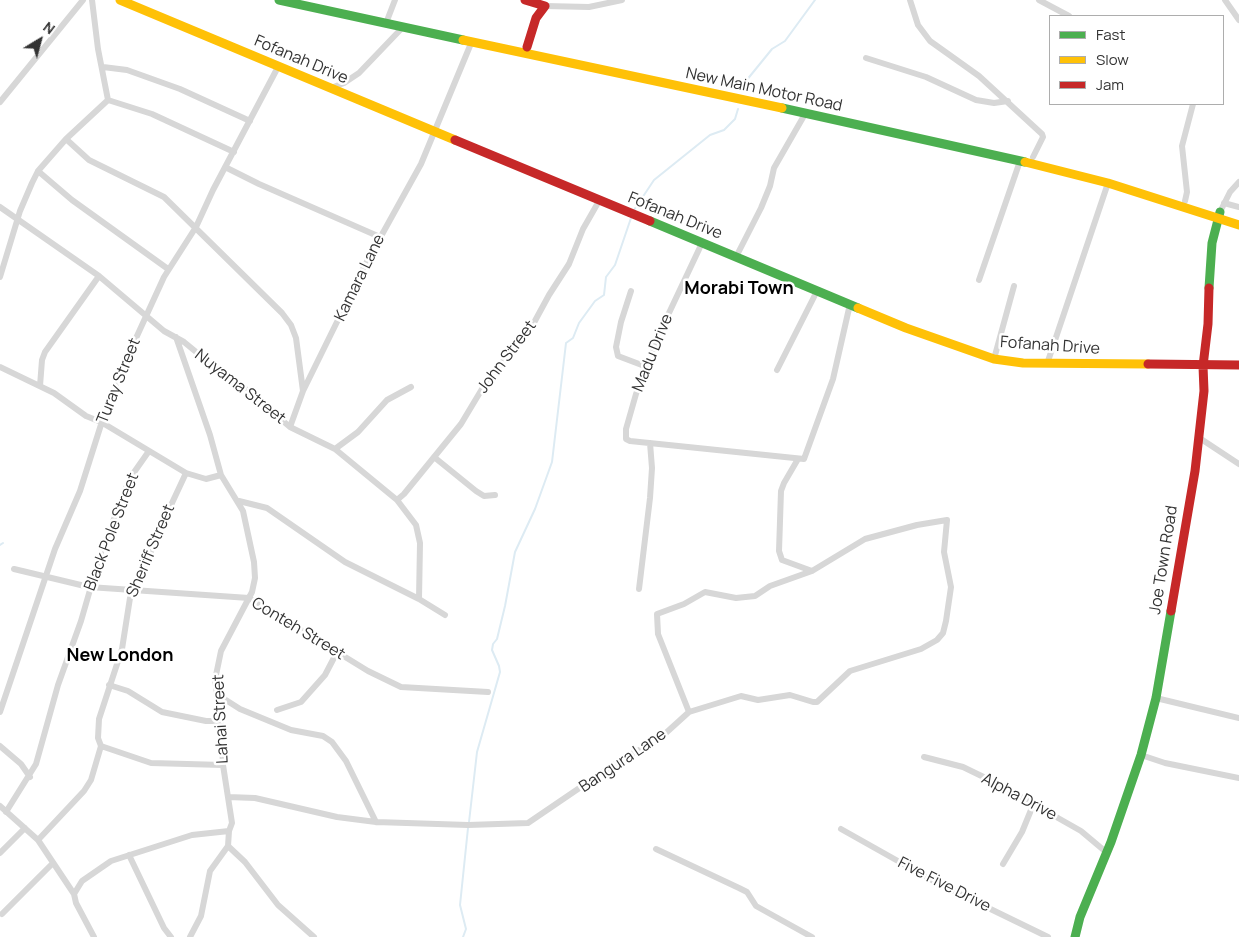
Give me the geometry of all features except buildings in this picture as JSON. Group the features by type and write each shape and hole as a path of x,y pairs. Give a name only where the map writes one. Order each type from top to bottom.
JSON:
{"main road":[{"name":"Fofanah Drive","path":"120,0 816,291 934,338 994,358 1047,364 1239,365"},
{"name":"New Main Motor Road","path":"279,0 1020,160 1218,215 1239,219"},
{"name":"New Main Motor Road","path":"303,0 1032,157 1102,175 1185,201 1239,225"},
{"path":"525,0 547,3 536,18 527,47"},
{"name":"Joe Town Road","path":"1075,937 1080,917 1141,755 1156,698 1183,542 1198,438 1204,391 1203,366 1208,324 1211,253 1218,215"}],"street":[{"path":"0,102 83,0"},
{"path":"92,0 98,48 108,100"},
{"path":"388,18 395,0"},
{"path":"547,3 589,7 622,0"},
{"path":"910,0 918,25 923,33 1008,101 1043,136 1032,157"},
{"path":"1039,0 1066,15"},
{"path":"1225,0 1239,20"},
{"path":"331,88 344,83 359,73 403,26"},
{"name":"Kamara Lane","path":"290,427 303,391 380,237 410,187 436,132 472,41"},
{"path":"866,58 926,77 976,100 994,103 1008,101"},
{"path":"103,67 126,70 180,89 250,121"},
{"name":"Turay Street","path":"0,712 57,542 80,491 101,422 146,316 168,269 196,227 278,67"},
{"path":"0,276 18,221 38,171 66,138 108,100"},
{"path":"108,100 152,114 234,152"},
{"path":"1185,201 1187,192 1182,146 1193,105"},
{"path":"736,257 764,201 774,168 805,114"},
{"path":"66,138 89,160 164,197 282,313 291,325 299,354 303,391"},
{"path":"979,280 1020,160"},
{"path":"226,167 259,184 380,237"},
{"path":"38,171 72,200 168,269"},
{"name":"Joe Town Road","path":"1218,215 1239,182"},
{"path":"1047,364 1108,183"},
{"name":"John Street","path":"397,500 462,424 488,379 530,330 548,295 569,264 583,229 599,201"},
{"path":"1224,203 1239,207"},
{"name":"Nuyama Street","path":"0,207 100,276 146,316 235,380 290,427 336,449 397,500 416,525 420,543 420,599"},
{"name":"Madu Drive","path":"650,443 630,441 626,438 636,394 660,332 702,243"},
{"path":"40,386 43,356 100,276"},
{"path":"994,358 1014,286"},
{"path":"631,291 621,322 616,347 618,356 647,367"},
{"path":"777,370 816,291"},
{"path":"639,589 651,483 650,443 804,459 832,379 850,304"},
{"name":"Lahai Street","path":"176,338 210,435 220,476 239,501 250,535 254,562 255,578 249,598 221,651 215,680 221,721 223,765 232,823 229,831 228,846"},
{"path":"0,367 54,393 86,416 101,422 186,473 206,479 220,476"},
{"path":"336,449 358,432 386,400 410,387"},
{"path":"1198,438 1239,464"},
{"name":"Black Pole Street","path":"6,812 30,777 36,764 62,672 81,621 100,552 130,478 150,451"},
{"path":"434,457 484,496 495,495"},
{"path":"798,459 782,491 779,551 782,560 812,571"},
{"name":"Sheriff Street","path":"101,746 98,738 99,719 122,649 130,598 136,590 158,533 186,473"},
{"path":"239,501 267,508 345,562 420,599 445,615"},
{"name":"Bangura Lane","path":"228,797 255,798 337,817 376,822 468,826 528,823 547,808 575,793 592,778 622,758 658,741 689,712 741,696 758,700 790,695 817,702 850,671 921,649 937,640 943,633 950,595 944,552 947,520 871,536 812,571"},
{"name":"Conteh Street","path":"14,569 89,587 249,598 368,671 401,687 488,692"},
{"path":"689,712 658,634 657,614 684,604 704,592 748,598 774,584 812,571"},
{"path":"278,710 301,702 325,675 337,652"},
{"path":"109,685 128,691 162,712 206,721 221,721"},
{"path":"218,695 240,709 291,730 318,735 332,742 346,761 376,822"},
{"path":"1156,698 1239,718"},
{"path":"0,746 21,764 30,777"},
{"path":"38,840 84,791 91,780 101,746 151,763 223,765"},
{"path":"1141,755 1165,763 1239,778"},
{"name":"Alpha Drive","path":"924,757 963,768 1031,803 1080,831 1106,852"},
{"path":"1003,864 1022,832 1031,810 1031,803"},
{"path":"0,806 38,840 74,894 76,903 94,937"},
{"path":"0,853 25,828"},
{"name":"Five Five Drive","path":"841,830 937,883 1048,937"},
{"path":"74,894 77,886 110,861 192,835 229,831"},
{"path":"190,937 201,916 210,871 228,846 244,862 278,905 314,937"},
{"path":"656,849 740,888 747,892 756,906 812,937"},
{"path":"129,855 150,901 171,937"},
{"path":"2,914 53,864"}],"waterway":[{"path":"746,81 772,49 785,41 815,0"},
{"path":"634,210 654,180 710,135 724,130 735,119 738,109"},
{"path":"469,822 477,752 500,672 492,650 493,644 497,639 505,606 515,552 535,509 552,462 566,343 573,338 579,323 595,301 604,295 606,277 615,265 631,218"},
{"path":"463,937 466,929 460,905 468,828"}],"traffic: fast":[{"path":"279,0 463,40"},
{"path":"782,108 1025,162"},
{"path":"1209,288 1212,243 1220,212"},
{"path":"650,221 858,308"},
{"path":"1075,937 1080,917 1111,842 1141,755 1156,698 1171,611"}],"traffic: slow":[{"path":"120,0 455,140"},
{"path":"463,40 782,108"},
{"path":"1025,162 1108,183 1239,225"},
{"path":"858,308 906,328 994,359 1023,363 1148,364"}],"traffic: jam":[{"path":"525,0 545,6 536,18 527,47"},
{"path":"455,140 650,221"},
{"path":"1171,611 1195,471 1204,391 1203,366 1208,324 1209,288"},
{"path":"1148,364 1239,365"}],"district":[{"name":"Morabi Town","path":"739,289"},
{"name":"New London","path":"120,656"}]}
